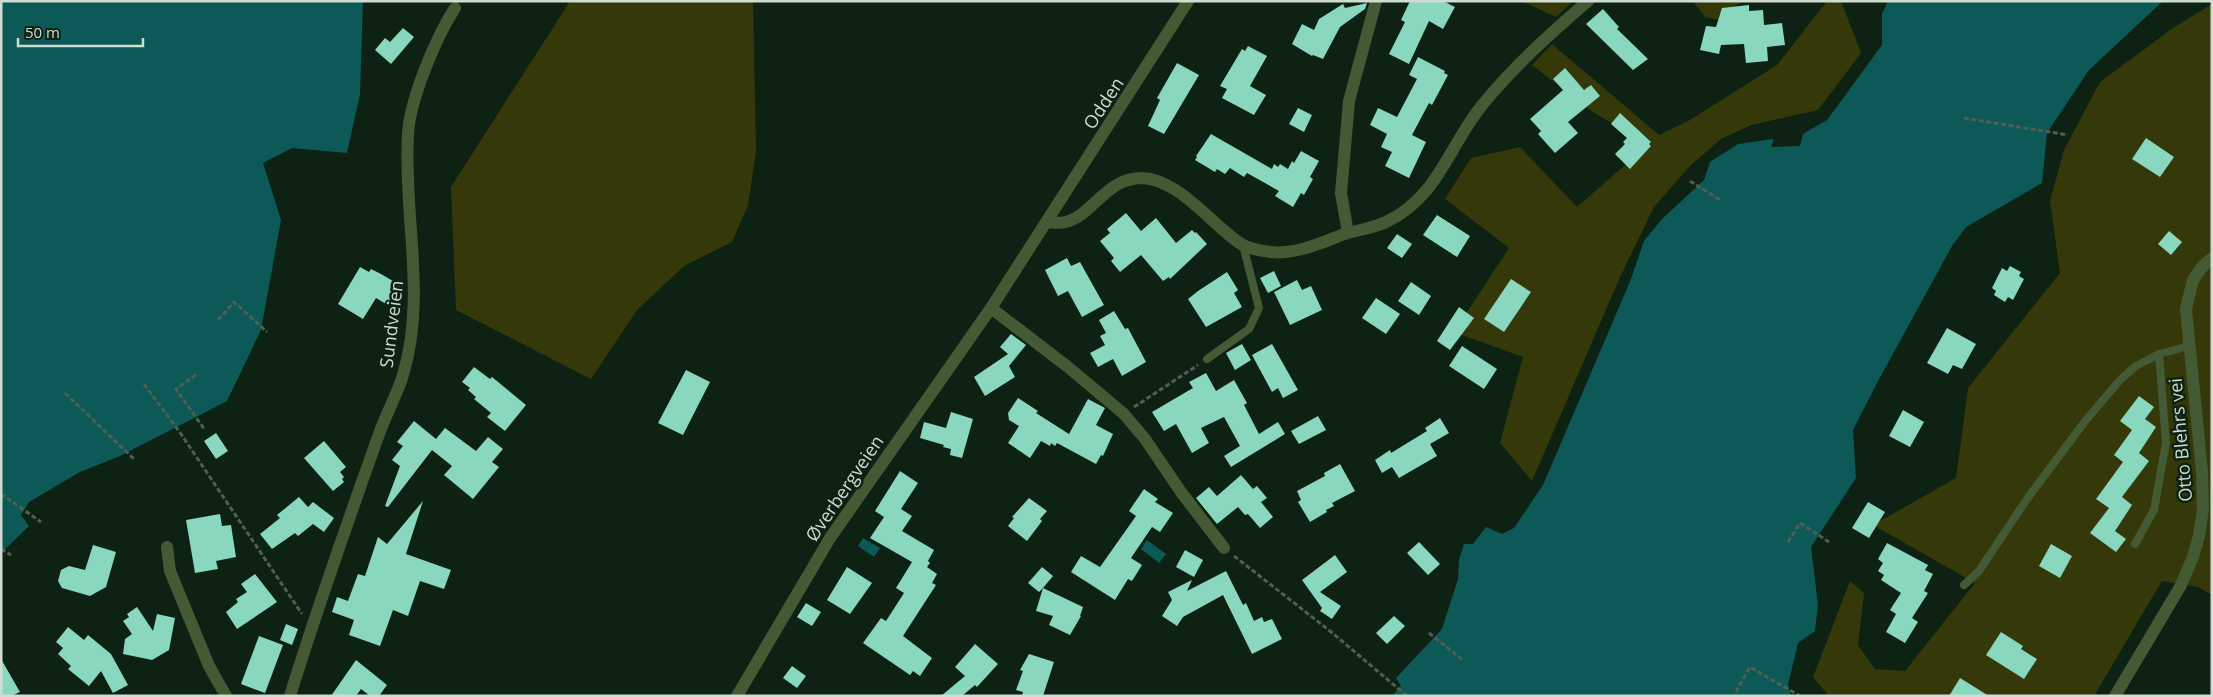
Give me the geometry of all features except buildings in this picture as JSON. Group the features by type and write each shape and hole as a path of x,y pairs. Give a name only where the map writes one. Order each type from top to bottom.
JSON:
{"street":[{"name":"Odden","path":"1046,222 1188,1"},
{"path":"1348,233 1341,193 1349,101 1376,1"},
{"path":"1046,222 1065,222 1082,214 1106,191 1125,182 1141,178 1155,181 1173,190 1243,245 1271,252 1295,251 1348,233 1368,229 1387,221 1427,191 1440,173 1466,126 1486,99 1502,81 1588,1"},
{"name":"Sundveien","path":"290,696 311,628 380,431 404,375 412,328 415,275 408,189 408,133 420,82 447,20 455,8"},
{"name":"Øverbergveien","path":"737,696 830,538 991,308 1046,222"},
{"name":"Otto Blehrs vei","path":"2116,696 2180,587 2193,557 2199,536 2203,509 2202,472 2186,308 2189,293 2198,272 2212,258"},
{"path":"991,308 1068,367 1124,414 1145,439 1181,492 1224,548"},
{"path":"167,547 170,571 209,666 226,696"}],"lane":[{"path":"1207,359 1249,329 1259,308 1243,245"},
{"path":"1964,585 1980,571 2027,498 2086,420 2120,380 2136,366 2159,354 2189,346"},
{"path":"2135,544 2154,510 2166,443 2159,354"}],"path":[{"path":"1964,118 2068,135"},
{"path":"1690,180 1722,201"},
{"path":"218,320 234,302 267,332"},
{"path":"1124,414 1207,359"},
{"path":"196,376 176,389 205,430"},
{"path":"144,384 181,434 311,628"},
{"path":"65,393 134,459"},
{"path":"1,494 41,522"},
{"path":"1788,542 1800,524 1829,542"},
{"path":"1224,548 1330,631 1406,696"},
{"path":"1,549 11,555"},
{"path":"1428,633 1464,661"},
{"path":"1736,692 1750,667 1800,696"},
{"path":"1392,686 1406,696"}],"green space":[{"path":"570,1 753,1 756,152 748,205 732,242 684,266 637,310 591,379 456,310 451,187"},
{"path":"1522,1 1573,1 1556,17"},
{"path":"1693,1 1743,1 1731,8 1727,22 1705,17"},
{"path":"1827,1 1841,1 1861,53 1818,110 1751,125 1721,139 1691,165 1654,207 1621,275 1532,481 1500,443 1523,357 1454,332 1509,248 1445,199 1471,158 1520,147 1577,207 1648,145 1593,112 1532,65 1552,44 1659,135 1690,120 1777,65"},
{"path":"2212,4 2212,595 2198,587 2162,581 2094,696 1829,696 1813,677 1850,581 1864,593 1858,645 1875,669 1905,671 1975,583 1873,525 1956,478 1968,388 2060,273 2050,201 2064,150 2100,82 2173,28"}],"water":[{"path":"1,1 363,1 360,94 347,153 292,148 263,163 281,220 261,330 227,401 120,456 80,472 29,502 21,515 29,526 1,553"},
{"path":"1888,1 2163,1 2089,70 2047,133 2042,183 1966,227 1952,246 1877,383 1853,430 1856,478 1811,547 1818,605 1815,631 1798,643 1788,685 1791,696 1392,696 1401,686 1396,678 1442,629 1458,579 1459,560 1464,544 1473,544 1486,527 1502,534 1514,528 1543,485 1631,279 1644,241 1662,219 1704,180 1710,162 1738,144 1801,135 1827,120 1882,45 1882,14"},
{"path":"863,538 880,548 874,557 858,546"},
{"path":"1147,540 1166,554 1159,563 1141,549"}],"pier":[{"path":"1804,130 1800,146 1771,147 1775,136"}]}
